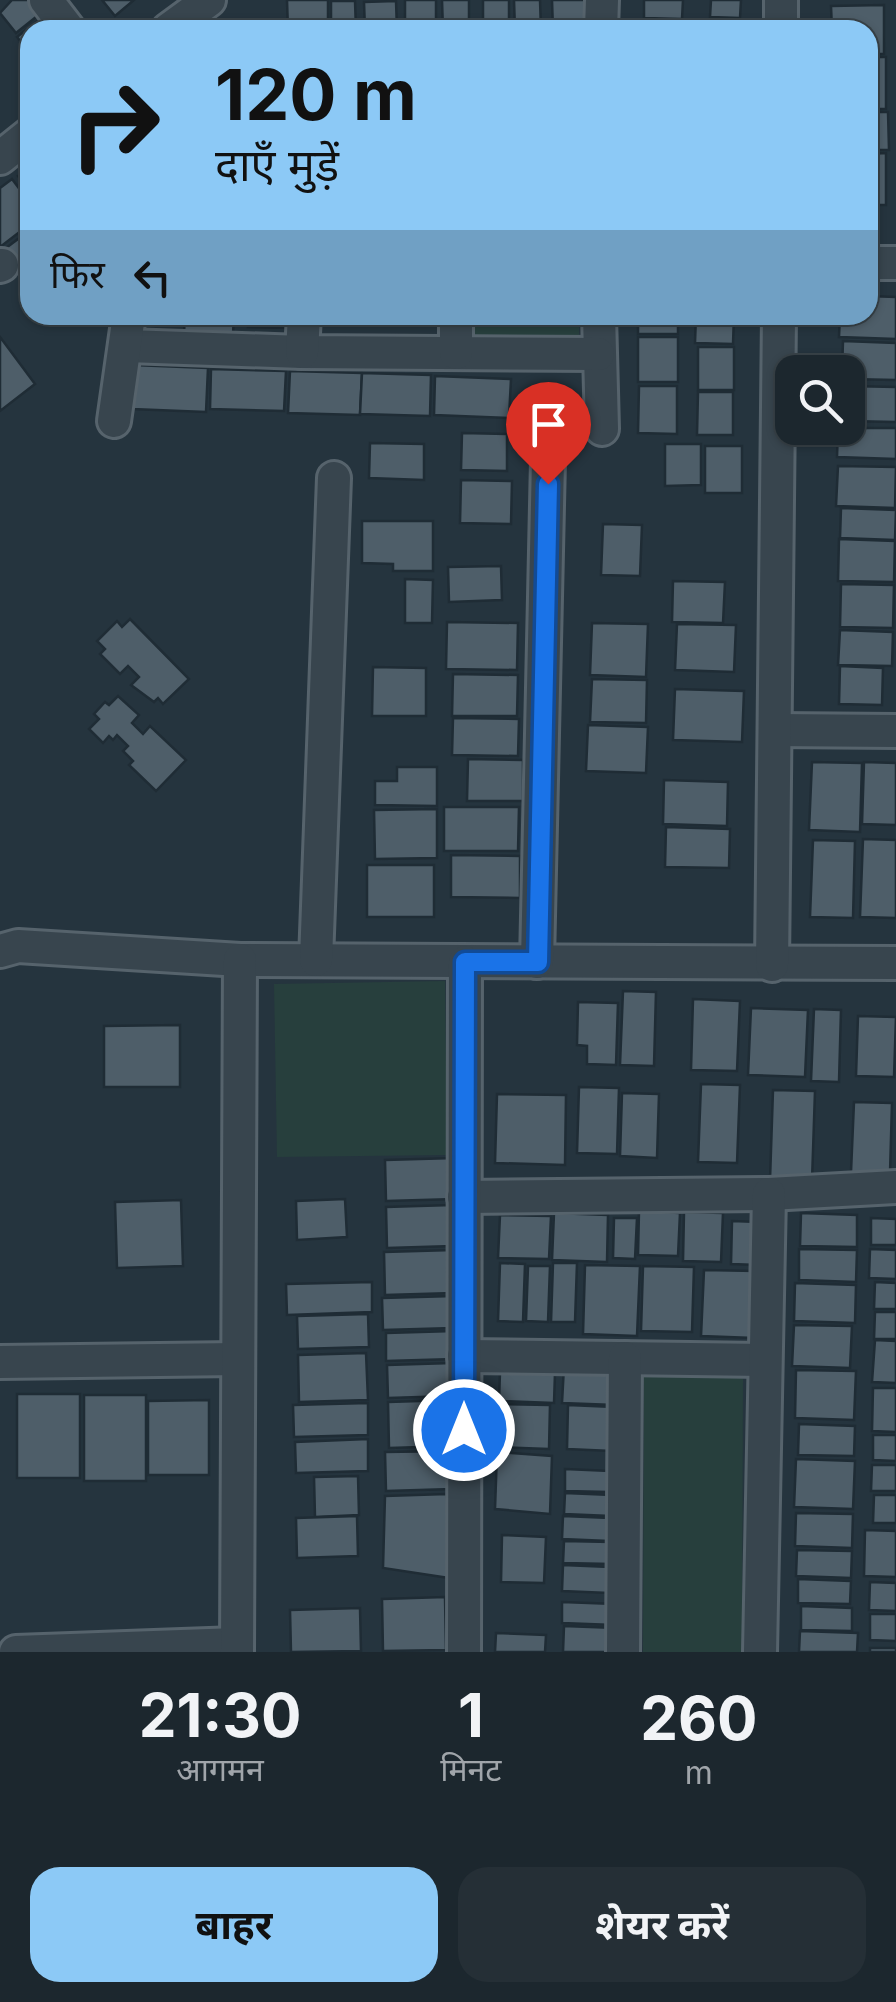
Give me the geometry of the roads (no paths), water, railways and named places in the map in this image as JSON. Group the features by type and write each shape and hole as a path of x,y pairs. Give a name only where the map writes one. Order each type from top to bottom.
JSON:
{"street":[{"path":"46,0 62,20"},
{"path":"182,20 209,0"},
{"path":"0,158 20,142"},
{"path":"302,352 303,325"},
{"path":"456,325 456,353"},
{"path":"599,325 602,429"},
{"path":"772,964 780,325"},
{"path":"114,420 128,331 302,352 598,354"},
{"path":"538,962 548,460"},
{"path":"316,960 334,478"},
{"path":"774,730 896,731"},
{"path":"0,950 18,946 240,960 896,963"},
{"path":"16,1652 237,1648 240,960"},
{"path":"464,1652 465,962"},
{"path":"464,1197 769,1194 896,1187"},
{"path":"760,1652 769,1194"},
{"path":"464,1356 765,1360"},
{"path":"623,1652 625,1358"},
{"path":"0,1362 238,1359"}]}
